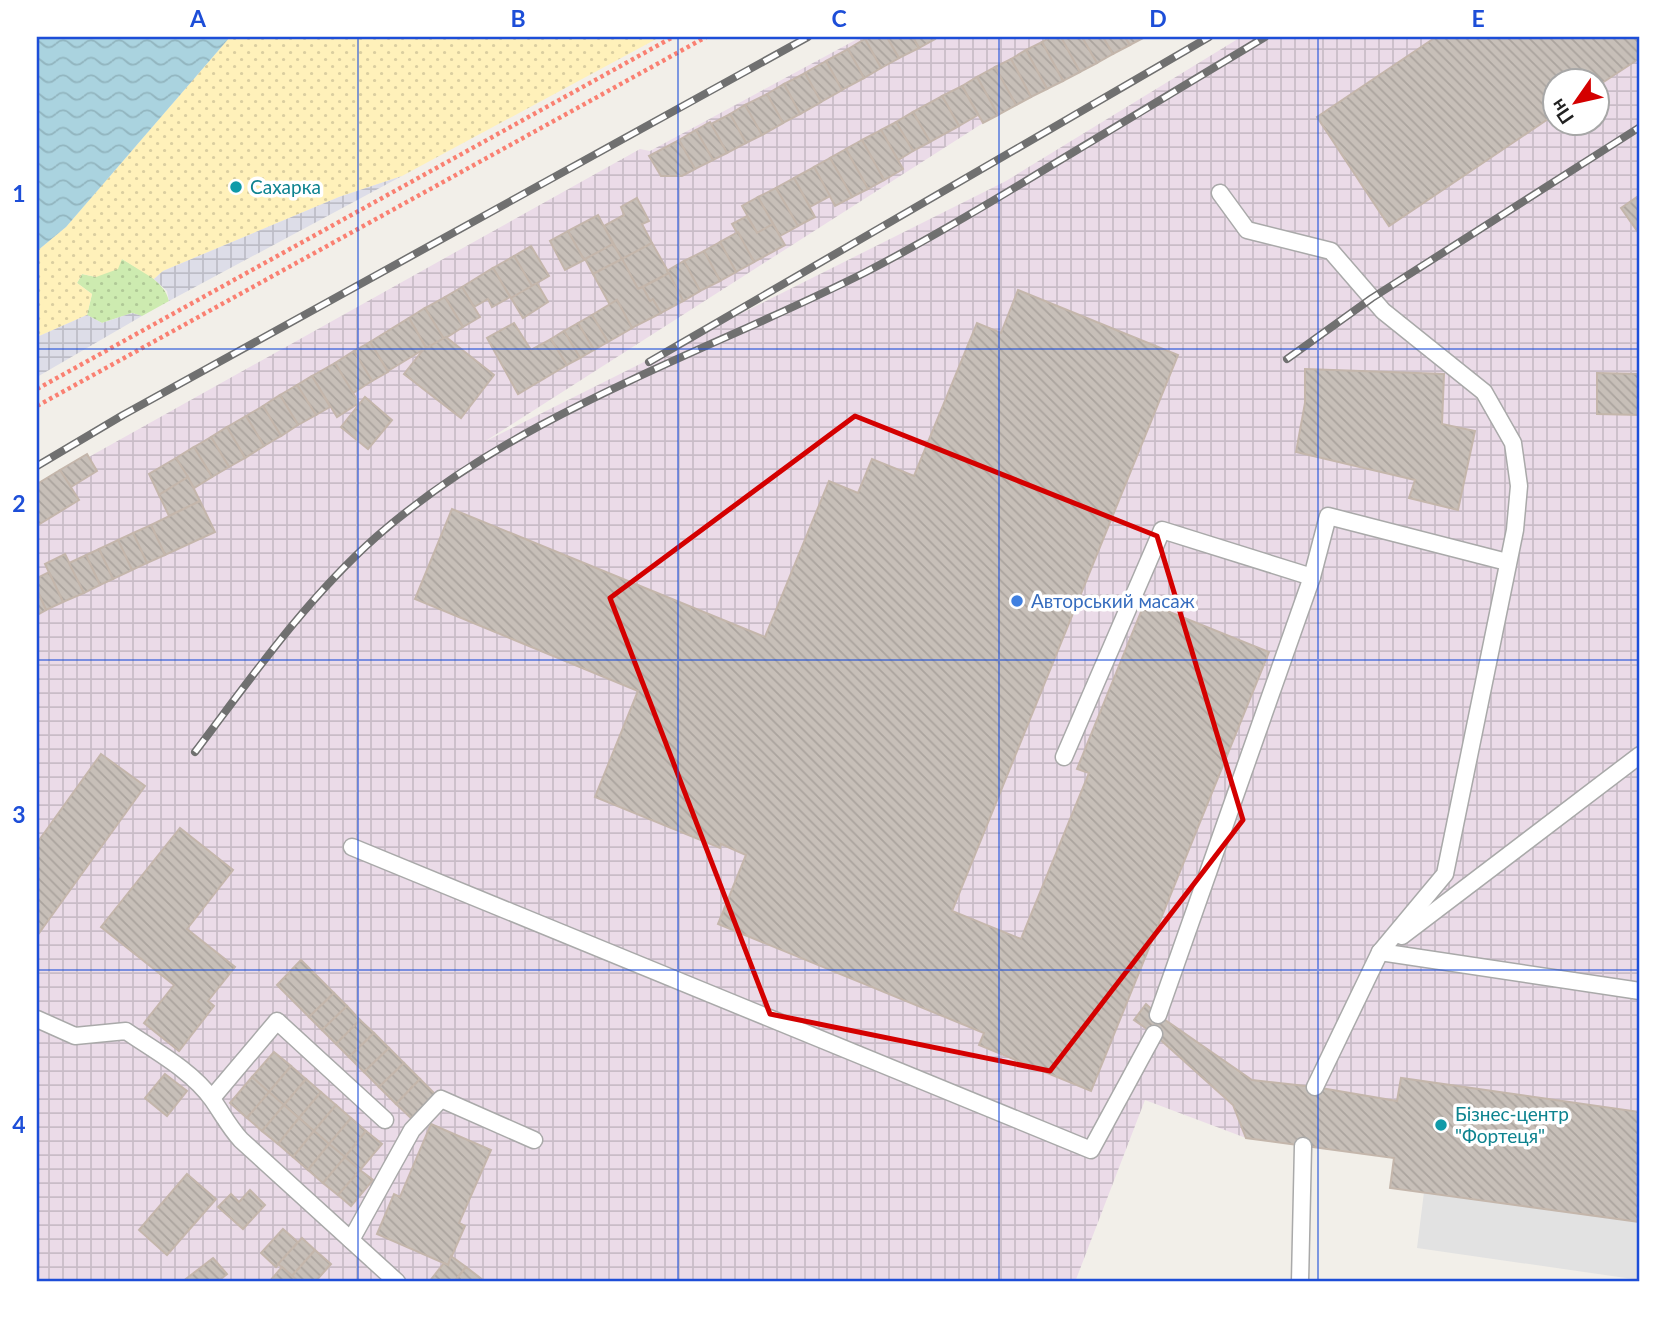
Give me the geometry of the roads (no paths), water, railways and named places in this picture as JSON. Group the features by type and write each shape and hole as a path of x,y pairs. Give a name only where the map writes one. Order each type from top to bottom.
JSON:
{"lane":[{"path":"1220,193 1247,230 1331,251 1383,311 1484,392 1513,443 1519,486 1515,530 1445,874 1380,953 1315,1087"},
{"path":"1158,1015 1312,577 1328,516 1507,562"},
{"path":"1064,757 1162,530 1312,577"},
{"path":"1380,953 1640,755"},
{"path":"352,847 1091,1150 1154,1034"},
{"path":"1380,953 1640,991"},
{"path":"37,1019 75,1036 126,1031 180,1068 212,1098 231,1130 241,1140 397,1282"},
{"path":"212,1098 277,1021 385,1120"},
{"path":"351,1240 412,1130 441,1099 534,1140"},
{"path":"1300,1282 1303,1146"}],"water":[{"path":"37,37 230,37 66,227 37,251"}],"railway":[{"path":"37,466 123,415 808,37"},
{"path":"649,362 1209,37"},
{"path":"195,752 280,640 326,586 376,537 431,493 489,455 549,421 912,248 1265,37"},
{"path":"1287,359 1372,298 1640,127"}],"place":[{"name":"Сахарка","path":"236,187"},
{"name":"Авторський масаж","path":"1017,601"},
{"name":"Бізнес-центр \"Фортеця\"","path":"1441,1125"}]}
